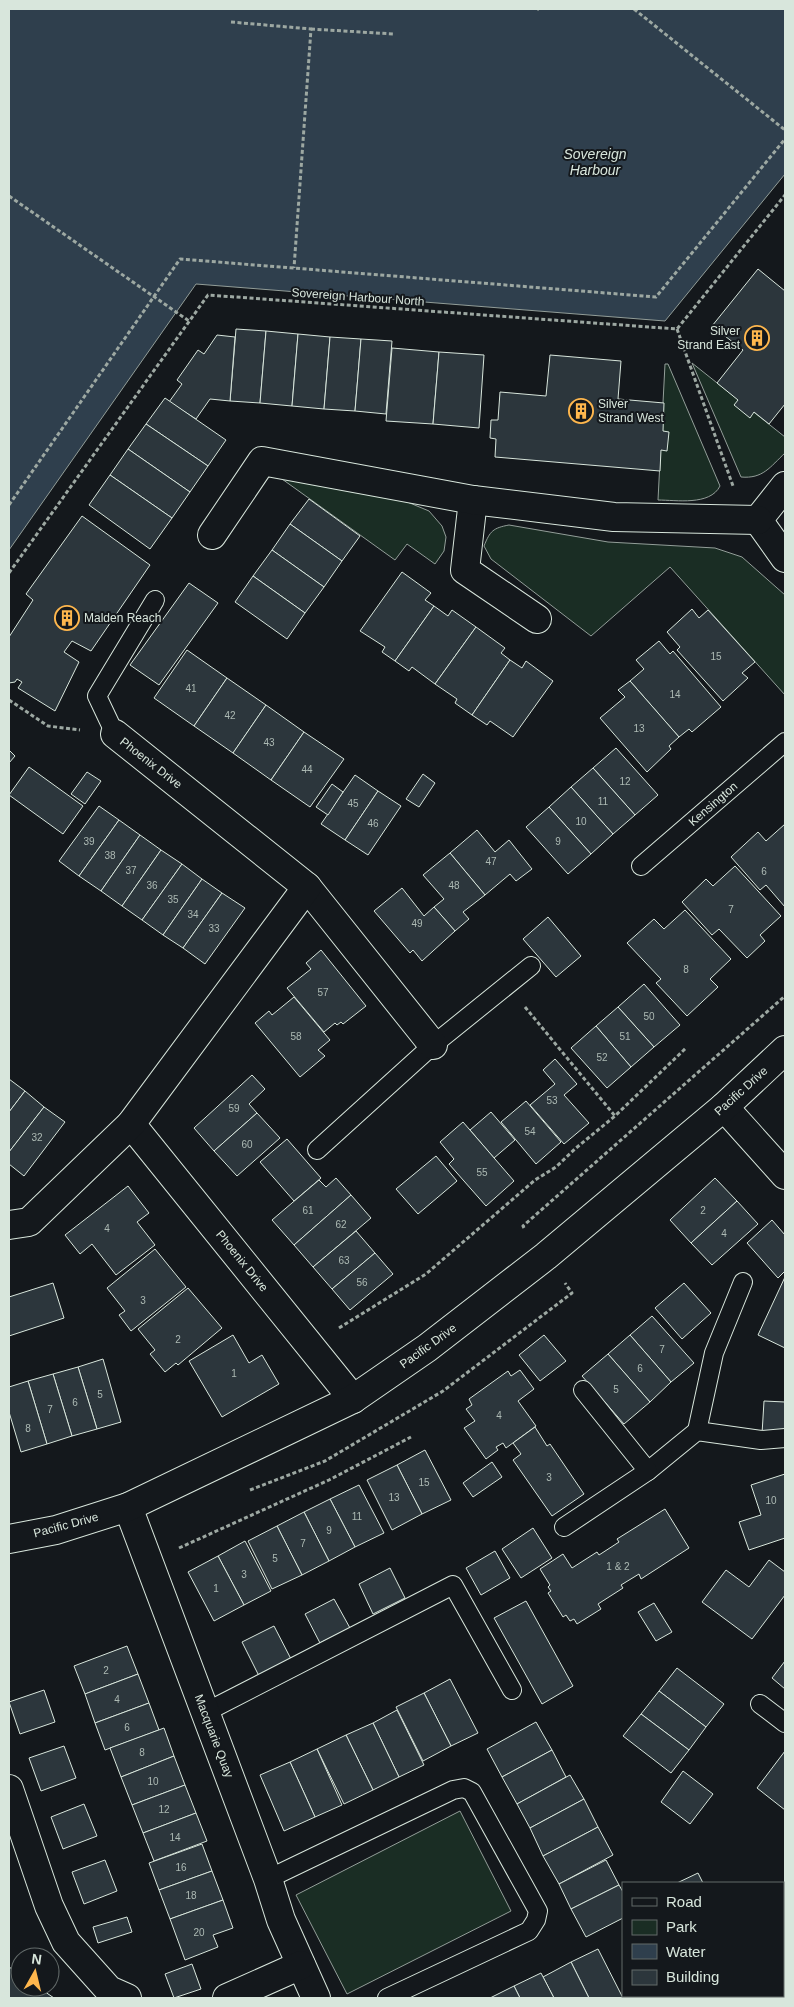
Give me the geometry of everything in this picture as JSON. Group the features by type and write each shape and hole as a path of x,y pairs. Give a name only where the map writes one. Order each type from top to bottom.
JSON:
{"street":[{"path":"212,535 262,461 473,500 614,518 758,520"},
{"path":"758,520 785,486"},
{"path":"473,500 465,570 537,619"},
{"path":"758,520 785,558"},
{"name":"Phoenix Drive","path":"115,734 308,887 433,1045"},
{"path":"9,1226 29,1222 131,1124 308,887"},
{"name":"Pacific Drive","path":"9,1539 56,1530 128,1507 354,1399 427,1348 546,1256 724,1107 785,1050"},
{"path":"724,1107 785,1175"},
{"name":"Phoenix Drive","path":"131,1124 354,1399"},
{"name":"Macquarie Quay","path":"128,1507 268,1879 281,1920 316,1998"},
{"path":"9,1789 49,1906 66,1942 109,1990 127,1998"},
{"path":"227,1998 301,1965"}],"lane":[{"name":"Phoenix Drive","path":"115,734 97,696 155,600"},
{"name":"Kensington","path":"641,866 785,742"},
{"path":"317,1150 433,1045 531,966"},
{"path":"564,1527 648,1471 697,1431 714,1353 743,1282"},
{"path":"583,1390 648,1471"},
{"path":"697,1431 762,1440 785,1438"},
{"path":"204,1713 452,1585 512,1690"},
{"path":"760,1704 785,1722"},
{"path":"268,1879 453,1790 464,1788 472,1792 538,1911 536,1920 528,1931 387,1998"}],"path":[{"path":"634,9 785,130"},
{"path":"231,22 393,34"},
{"path":"294,268 311,29"},
{"path":"9,505 180,259 656,297 785,139"},
{"path":"758,520 733,486 677,329 785,195"},
{"path":"9,196 189,322"},
{"name":"Sovereign Harbour North","path":"9,573 208,295 677,329"},
{"path":"9,700 48,726 115,734"},
{"path":"507,985 614,1116"},
{"path":"523,1226 785,996"},
{"path":"311,1346 426,1274 536,1180 556,1167 614,1116 686,1048"},
{"path":"149,1562 329,1480 411,1437"}],"green space":[{"path":"692,363 785,437 785,453 766,471 755,476 741,477"},
{"path":"665,364 668,364 720,486 709,497 683,501 658,500"},
{"path":"282,479 393,496 429,511 442,526 446,537 444,551 435,564 407,544 395,560"},
{"path":"509,525 608,542 715,548 742,557 785,595 785,695 670,567 591,636 491,559 484,546 488,537 499,527"},
{"path":"460,1811 511,1911 347,1994 296,1895"}],"water":[{"name":"Sovereign Harbour","path":"9,9 785,9 785,174 665,321 196,284 9,550"}],"building":[{"name":"Silver Strand East","path":"758,269 785,291 785,404 769,424 754,412 750,418 734,405 738,400 717,383 743,350 712,326"},
{"path":"236,329 266,331 260,403 230,401"},
{"path":"266,331 298,334 292,406 260,403"},
{"path":"298,334 330,337 324,409 292,406"},
{"path":"217,335 235,337 230,401 210,399 196,419 169,402 182,384 177,380 198,350 204,354"},
{"path":"330,337 361,339 355,411 324,409"},
{"path":"361,339 392,341 386,414 355,411"},
{"path":"392,348 439,352 433,424 386,421"},
{"path":"439,352 484,355 479,428 433,424"},
{"name":"Silver Strand West","path":"550,355 621,361 618,399 664,403 663,431 669,432 667,451 661,450 660,471 495,457 496,439 490,438 491,420 498,420 500,392 546,396"},
{"path":"165,398 226,440 208,466 146,424"},
{"path":"146,424 208,466 190,492 128,449"},
{"path":"128,449 190,492 172,518 110,475"},
{"path":"110,475 172,518 150,549 89,505"},
{"path":"309,499 360,536 342,561 290,524"},
{"name":"Malden Reach","path":"82,516 150,565 91,651 72,641 64,652 79,662 55,711 18,688 22,682 17,679 15,682 9,683 9,637 33,600 26,594"},
{"path":"290,524 342,561 324,587 272,550"},
{"path":"272,550 324,587 305,613 253,576"},
{"path":"402,572 431,593 425,600 434,606 395,661 382,652 385,647 360,631"},
{"path":"253,576 305,613 287,639 235,602"},
{"path":"189,583 218,603 159,685 130,665"},
{"path":"434,606 448,616 452,610 476,627 435,684 412,667 409,671 395,661"},
{"path":"692,609 699,618 708,610 755,662 742,673 748,678 723,701 677,650 680,647 667,632"},
{"path":"476,627 505,648 501,653 510,660 472,715 455,703 457,699 435,684"},
{"path":"659,641 670,654 673,651 721,707 692,732 689,729 679,737 630,681 644,669 636,660"},
{"path":"187,650 227,678 194,726 154,698"},
{"path":"510,660 522,668 526,661 553,681 513,737 490,721 487,725 472,715"},
{"path":"227,678 266,705 233,753 194,726"},
{"path":"630,681 679,737 669,746 671,749 647,772 600,718 625,697 618,690"},
{"path":"266,705 304,732 271,780 233,753"},
{"path":"304,732 344,759 310,807 271,780"},
{"path":"616,748 658,795 635,815 593,768"},
{"path":"9,750 15,756 9,763"},
{"path":"29,767 83,806 63,834 9,795"},
{"path":"593,768 635,815 613,834 571,787"},
{"path":"87,772 101,781 85,804 71,794"},
{"path":"423,774 435,783 419,807 406,799"},
{"path":"355,775 378,791 345,840 321,824"},
{"path":"332,784 343,792 328,815 316,807"},
{"path":"571,787 613,834 591,854 549,807"},
{"path":"378,791 401,806 368,855 345,840"},
{"path":"99,806 119,820 79,876 59,861"},
{"path":"549,807 591,854 568,874 526,827"},
{"path":"119,820 140,835 101,891 79,876"},
{"path":"785,824 785,907 766,885 760,890 731,857 758,832 766,841"},
{"path":"477,830 495,852 509,840 532,869 516,881 510,874 485,895 450,853"},
{"path":"140,835 161,850 122,906 101,891"},
{"path":"161,850 182,864 142,920 122,906"},
{"path":"450,853 485,895 463,912 469,919 455,931 434,907 444,899 423,875"},
{"path":"182,864 202,879 163,935 142,920"},
{"path":"735,866 781,916 760,935 765,941 747,958 719,929 712,935 682,902 706,879 713,886"},
{"path":"202,879 222,893 183,948 163,935"},
{"path":"402,888 424,916 434,907 455,931 422,961 413,950 410,953 374,911"},
{"path":"222,893 245,908 205,964 183,948"},
{"path":"685,910 731,959 710,979 718,987 687,1016 656,983 661,979 627,943 654,919 664,929"},
{"path":"548,917 581,956 556,977 523,939"},
{"path":"321,950 366,1006 343,1024 341,1022 337,1025 335,1023 324,1032 287,988 311,969 306,963"},
{"path":"644,984 680,1025 654,1047 618,1007"},
{"path":"294,997 330,1040 318,1050 325,1056 300,1077 255,1023 269,1011 272,1015"},
{"path":"618,1007 654,1047 631,1067 596,1026"},
{"path":"596,1026 631,1067 607,1088 571,1048"},
{"path":"555,1059 577,1084 564,1095 589,1123 564,1144 530,1105 555,1084 543,1070"},
{"path":"252,1075 265,1089 249,1104 257,1113 214,1151 194,1128"},
{"path":"9,1079 25,1091 9,1112"},
{"path":"25,1091 44,1107 9,1152 9,1112"},
{"path":"526,1101 561,1142 536,1164 501,1122"},
{"path":"44,1107 65,1122 24,1176 9,1164 9,1152"},
{"path":"491,1112 515,1140 494,1158 470,1130"},
{"path":"257,1113 280,1138 237,1176 214,1151"},
{"path":"463,1122 514,1181 486,1206 449,1164 454,1159 440,1142"},
{"path":"287,1139 321,1178 294,1201 260,1162"},
{"path":"436,1156 457,1181 418,1214 396,1189"},
{"path":"336,1178 351,1195 294,1245 272,1220 319,1180 326,1187"},
{"path":"715,1178 737,1201 691,1243 670,1220"},
{"path":"128,1186 149,1213 137,1222 155,1245 116,1275 92,1244 80,1254 65,1235"},
{"path":"351,1195 371,1218 313,1267 294,1245"},
{"path":"737,1201 758,1224 712,1265 691,1243"},
{"path":"772,1220 785,1235 785,1271 778,1278 747,1243"},
{"path":"356,1231 375,1253 332,1289 313,1267"},
{"path":"155,1249 186,1287 131,1331 119,1315 125,1311 107,1288"},
{"path":"375,1253 393,1274 350,1310 332,1289"},
{"path":"785,1277 785,1348 758,1335"},
{"path":"53,1283 64,1318 9,1336 9,1297"},
{"path":"684,1283 711,1313 682,1339 655,1308"},
{"path":"188,1288 222,1328 178,1365 176,1363 165,1372 150,1354 155,1350 138,1329"},
{"path":"652,1316 694,1363 671,1382 630,1335"},
{"path":"233,1335 249,1363 262,1355 279,1384 222,1417 189,1361"},
{"path":"544,1335 566,1361 540,1381 519,1355"},
{"path":"630,1335 671,1382 650,1402 608,1354"},
{"path":"608,1354 650,1402 624,1424 582,1376"},
{"path":"103,1359 121,1422 97,1429 78,1367"},
{"path":"78,1367 97,1429 72,1436 53,1374"},
{"path":"520,1370 534,1389 518,1401 536,1426 506,1448 503,1443 496,1447 498,1450 486,1459 464,1428 475,1421 466,1409 472,1405 469,1399 508,1371 511,1376"},
{"path":"53,1374 72,1436 47,1444 28,1381"},
{"path":"28,1381 47,1444 21,1452 9,1412 9,1387"},
{"path":"764,1401 785,1402 785,1435 762,1434"},
{"path":"535,1427 547,1446 550,1444 584,1494 552,1516 513,1460 521,1454 513,1443"},
{"path":"425,1450 451,1500 422,1514 397,1465"},
{"path":"492,1462 502,1477 473,1497 463,1483"},
{"path":"397,1465 422,1514 392,1530 367,1480"},
{"path":"785,1474 785,1538 749,1550 739,1522 761,1515 751,1485"},
{"path":"359,1485 384,1533 355,1547 330,1499"},
{"path":"330,1499 355,1547 329,1561 304,1512"},
{"path":"665,1509 689,1548 641,1579 639,1574 621,1585 623,1588 598,1604 601,1609 577,1624 574,1619 570,1621 566,1615 563,1617 548,1593 551,1591 548,1587 550,1585 540,1569 563,1554 572,1568 597,1552 599,1555 619,1542 617,1539"},
{"path":"304,1512 329,1561 302,1575 277,1526"},
{"path":"277,1526 302,1575 272,1589 248,1541"},
{"path":"533,1528 552,1558 521,1578 502,1549"},
{"path":"245,1541 271,1591 244,1605 218,1556"},
{"path":"495,1551 510,1578 481,1595 466,1568"},
{"path":"218,1556 244,1605 214,1621 188,1572"},
{"path":"769,1560 785,1572 785,1595 752,1639 702,1602 726,1570 749,1587"},
{"path":"390,1568 405,1598 373,1614 359,1584"},
{"path":"334,1599 350,1628 320,1643 305,1614"},
{"path":"526,1601 573,1686 542,1704 494,1618"},
{"path":"654,1603 672,1632 656,1641 638,1612"},
{"path":"274,1626 291,1659 259,1676 242,1642"},
{"path":"127,1646 138,1674 85,1694 74,1666"},
{"path":"785,1661 785,1689 772,1678"},
{"path":"677,1668 724,1704 706,1727 659,1691"},
{"path":"138,1674 149,1703 95,1723 85,1694"},
{"path":"450,1679 478,1733 451,1746 424,1693"},
{"path":"44,1690 55,1722 20,1734 9,1702"},
{"path":"659,1691 706,1727 689,1750 641,1714"},
{"path":"424,1693 451,1746 423,1761 396,1707"},
{"path":"149,1703 159,1730 105,1750 95,1723"},
{"path":"397,1710 424,1765 399,1777 373,1723"},
{"path":"641,1714 689,1750 671,1773 623,1736"},
{"path":"536,1722 552,1750 502,1777 487,1749"},
{"path":"373,1723 399,1777 373,1790 346,1735"},
{"path":"164,1728 174,1756 121,1777 110,1748"},
{"path":"346,1735 373,1790 344,1804 317,1749"},
{"path":"64,1746 76,1778 41,1791 29,1758"},
{"path":"317,1749 342,1805 315,1817 290,1762"},
{"path":"552,1750 566,1777 517,1804 502,1777"},
{"path":"785,1751 785,1810 757,1788"},
{"path":"174,1756 185,1785 132,1805 121,1777"},
{"path":"290,1762 315,1817 284,1831 260,1775"},
{"path":"683,1771 713,1794 690,1824 661,1802"},
{"path":"570,1775 584,1799 530,1828 517,1804"},
{"path":"185,1785 196,1813 143,1833 132,1805"},
{"path":"584,1799 598,1827 543,1856 530,1828"},
{"path":"84,1804 97,1836 63,1849 51,1817"},
{"path":"196,1813 207,1841 154,1861 143,1833"},
{"path":"598,1827 613,1855 559,1884 543,1856"},
{"path":"202,1844 212,1871 159,1890 149,1863"},
{"path":"105,1860 117,1891 84,1904 72,1872"},
{"path":"606,1860 619,1885 571,1909 559,1884"},
{"path":"212,1871 223,1900 170,1919 159,1890"},
{"path":"698,1873 702,1882 679,1882"},
{"path":"619,1885 622,1890 622,1919 586,1937 571,1909"},
{"path":"223,1900 233,1928 213,1935 218,1947 185,1960 170,1919"},
{"path":"127,1917 132,1932 98,1943 93,1927"},
{"path":"598,1949 623,1998 589,1998 571,1962"},
{"path":"571,1962 589,1998 554,1998 543,1977"},
{"path":"192,1964 201,1989 174,1998 165,1974"},
{"path":"9,1967 10,1997 54,1998 9,1998"},
{"path":"541,1973 554,1998 520,1998 514,1986"},
{"path":"514,1986 520,1998 490,1998"},
{"path":"701,1997 725,1997 724,1998"}],"place":[{"name":"Silver Strand East","path":"757,338"},
{"name":"Silver Strand West","path":"581,411"},
{"name":"Malden Reach","path":"67,618"}]}
